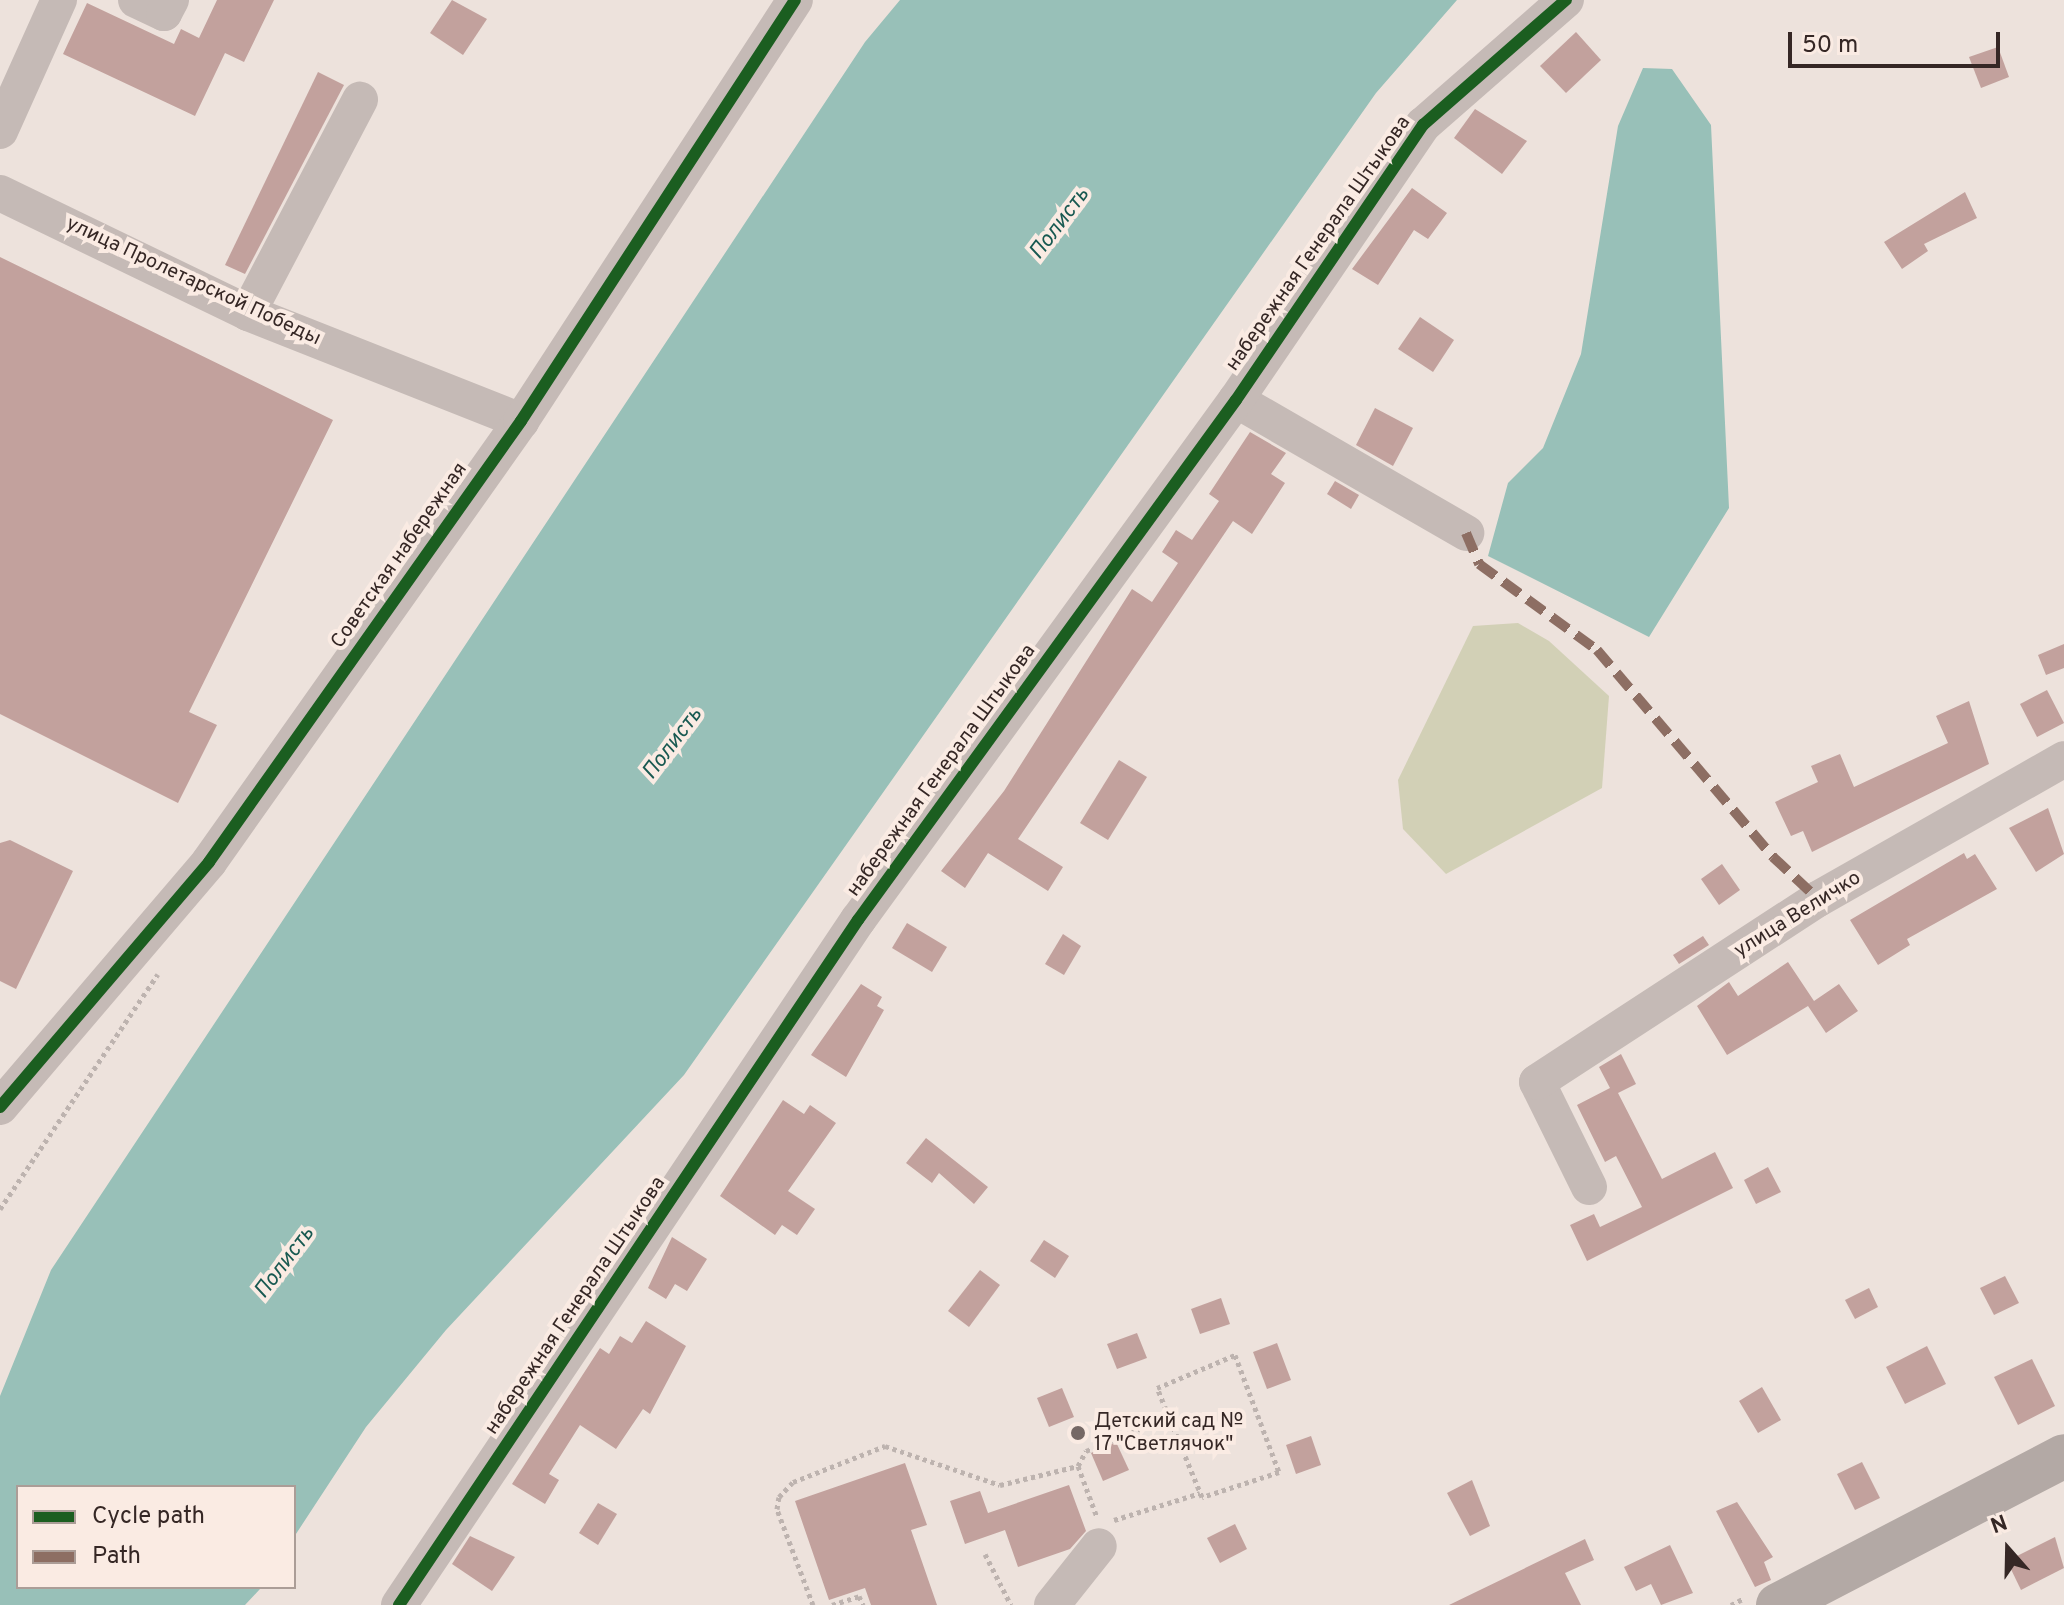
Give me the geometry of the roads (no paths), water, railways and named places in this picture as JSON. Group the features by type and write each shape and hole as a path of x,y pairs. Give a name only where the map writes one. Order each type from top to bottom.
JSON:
{"main road":[{"path":"1778,1605 2064,1456"}],"street":[{"path":"0,131 59,0"},
{"path":"136,0 164,13 171,0"},
{"name":"Советская набережная","path":"0,1107 209,862 521,421 795,0"},
{"name":"набережная Генерала Штыкова","path":"399,1605 858,920 1236,400 1423,125 1566,0"},
{"path":"248,313 360,100"},
{"name":"улица Пролетарской Победы","path":"0,193 248,313 521,421"},
{"path":"1236,400 1466,533"},
{"name":"улица Величко","path":"1589,1187 1537,1082 1818,899 2064,759"},
{"path":"1052,1605 1100,1535"}],"water":[{"name":"Полисть","path":"900,0 1457,0 1376,93 684,1075 446,1330 366,1427 296,1534 296,1485 16,1485 16,1589 260,1589 245,1605 0,1605 0,1396 51,1270 865,42"},
{"path":"1643,68 1672,69 1711,125 1729,508 1649,637 1488,556 1508,483 1543,448 1581,354 1618,126"}],"place":[{"name":"Детский сад № 17 \"Светлячок\"","path":"1078,1433"}]}
